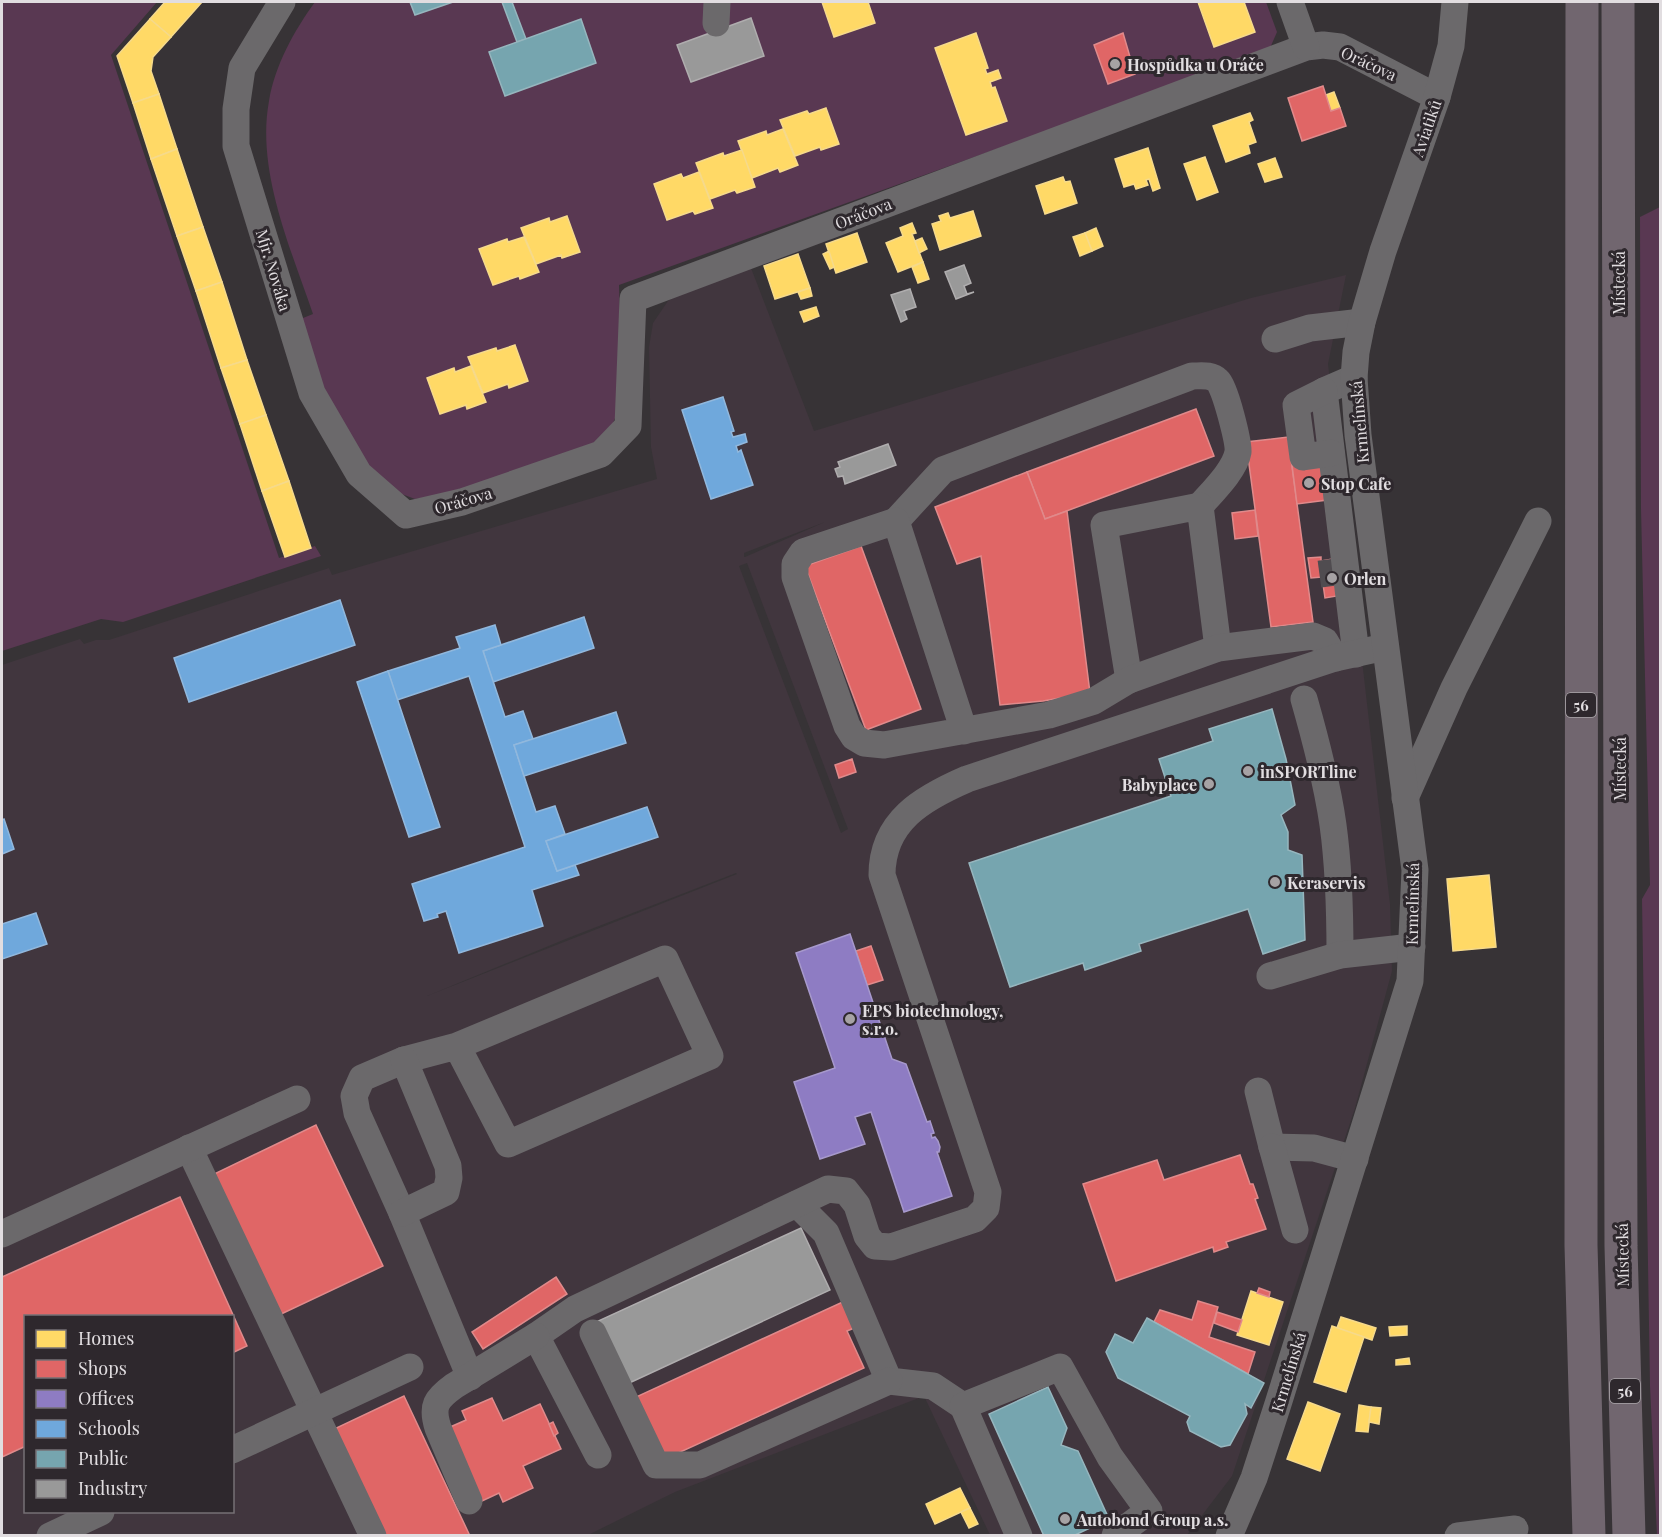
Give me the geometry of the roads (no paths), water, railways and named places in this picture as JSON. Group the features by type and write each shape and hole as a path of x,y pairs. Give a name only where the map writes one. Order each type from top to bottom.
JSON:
{"highway":[{"name":"56","path":"1582,2 1581,1245 1589,1536"},
{"name":"Místecká","path":"1618,2 1621,1246 1629,1536"}],"street":[{"name":"Mjr. Nováka","path":"282,2 242,68 236,109 236,146 312,393 359,474 406,515"},
{"path":"1290,2 1306,47"},
{"name":"Aviatiků","path":"1383,251 1437,97 1451,46 1455,2"},
{"name":"Oráčova","path":"406,515 462,502 601,454 628,426 633,299 1306,47 1323,45 1340,47 1437,97"},
{"name":"Krmelínská","path":"1229,1536 1254,1478 1410,981 1415,870 1357,426 1354,378 1362,322 1383,251"},
{"path":"1275,339 1318,327 1362,322"},
{"path":"1129,680 1104,525 1200,506 1232,466 1238,452 1237,436 1220,382 1210,376 1192,376 943,470 896,521 803,552 795,564 795,577 847,726 854,737 864,743 884,745 1049,715 1094,701 1129,680 1218,648 1313,636 1325,641 1345,656"},
{"path":"1345,656 1352,622 1337,551 1331,453 1324,391 1354,378"},
{"path":"1200,506 1218,648"},
{"path":"896,521 964,731"},
{"path":"1405,798 1454,688 1538,521"},
{"path":"1336,596 1339,620 1352,622"},
{"path":"469,1501 438,1428 435,1408 442,1395 575,1309 828,1189 846,1191 857,1206 867,1236 875,1246 891,1247 975,1219 986,1208 988,1192 882,875 886,845 903,815 942,790 967,779 1345,656 1385,647"},
{"path":"1304,699 1322,763 1333,826 1338,875 1340,955"},
{"path":"1270,976 1340,955 1412,946"},
{"path":"457,1046 508,1144 710,1056 665,959 457,1046 404,1060 362,1078 354,1096 357,1113 402,1213 470,1377"},
{"path":"402,1213 446,1192 449,1178 448,1166 404,1060"},
{"path":"1258,1091 1295,1230"},
{"path":"2,1234 297,1099"},
{"path":"1272,1147 1314,1148 1354,1159"},
{"path":"189,1148 374,1536"},
{"path":"797,1204 826,1233 889,1381"},
{"path":"593,1333 656,1465 700,1465 889,1381 933,1386 963,1406 1019,1536"},
{"path":"536,1336 598,1455"},
{"path":"234,1448 410,1367"},
{"path":"963,1406 1060,1367 1110,1457 1149,1511 1115,1536"},
{"path":"50,1536 99,1513"},
{"path":"1458,1536 1515,1529"}],"tunnel":[{"path":"1331,559 1336,596"}],"place":[{"name":"Hospůdka u Oráče","path":"1115,64"},
{"name":"Stop Cafe","path":"1309,483"},
{"name":"Orlen","path":"1332,578"},
{"name":"inSPORTline","path":"1248,771"},
{"name":"Babyplace","path":"1209,784"},
{"name":"Keraservis","path":"1275,882"},
{"name":"EPS biotechnology, s.r.o.","path":"850,1019"},
{"name":"Autobond Group a.s.","path":"1065,1519"}]}
